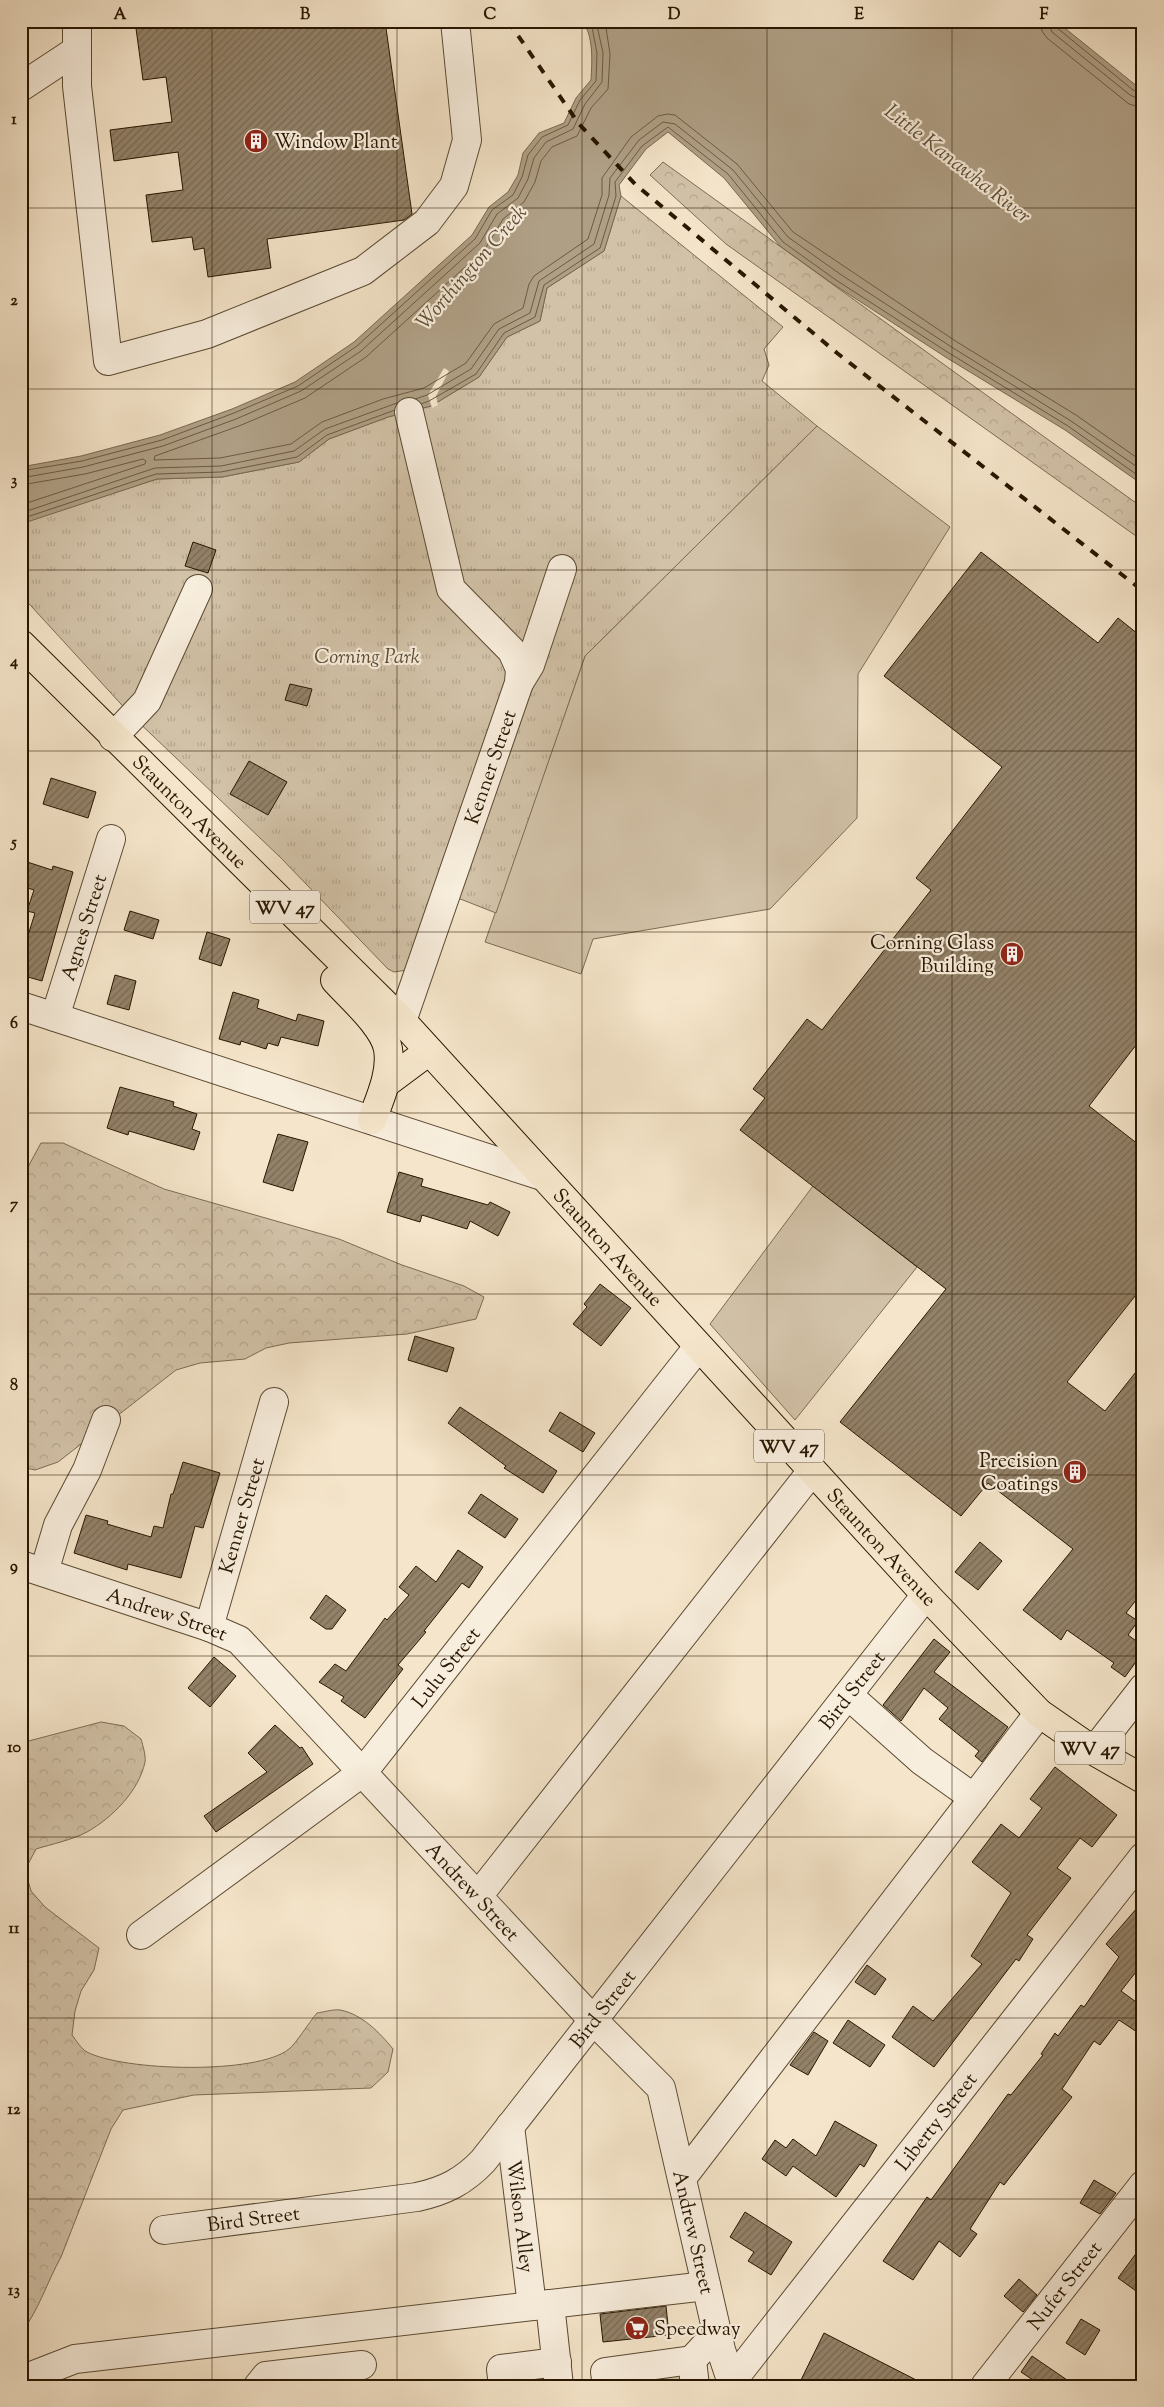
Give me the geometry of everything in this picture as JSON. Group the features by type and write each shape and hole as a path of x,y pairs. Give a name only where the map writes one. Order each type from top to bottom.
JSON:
{"main road":[{"name":"Staunton Avenue","path":"21,644 402,1021 926,1595 1039,1713 1094,1751 1143,1779"},
{"path":"253,875 280,923 381,1032 388,1049 386,1083 372,1120"},
{"path":"386,1083 429,1051"}],"street":[{"path":"78,21 76,86 108,361 207,334 363,271 427,222 454,186 467,140 455,21"},
{"path":"21,88 77,50"},
{"name":"Kenner Street","path":"402,1021 518,683 520,669 512,651 451,589 409,412"},
{"path":"518,683 530,666 562,569"},
{"path":"113,737 147,701 198,589"},
{"name":"Agnes Street","path":"55,1017 111,839"},
{"name":"Staunton Avenue","path":"21,1006 542,1176"},
{"name":"Lulu Street","path":"142,1935 363,1772 698,1347"},
{"name":"Kenner Street","path":"209,1627 274,1402"},
{"path":"33,1569 88,1470 106,1420"},
{"path":"478,1896 812,1471"},
{"name":"Andrew Street","path":"33,1569 209,1627 239,1640 594,2020 661,2088 719,2342 733,2383"},
{"name":"Bird Street","path":"164,2230 434,2193 468,2175 510,2126 594,2020 926,1595"},
{"path":"1094,1751 1143,1688"},
{"path":"848,1695 922,1761 974,1798"},
{"path":"682,2178 1039,1713"},
{"name":"Liberty Street","path":"733,2383 1143,1857"},
{"name":"Wilson Alley","path":"510,2126 541,2305 558,2374"},
{"name":"Nufer Street","path":"985,2386 1143,2184"},
{"path":"21,2380 75,2359 706,2286"},
{"path":"258,2386 266,2376 363,2376 359,2326"},
{"path":"607,2386 605,2372 632,2372 664,2368 694,2373 705,2346 719,2342"},
{"path":"503,2386 501,2369 558,2374"}],"green space":[{"path":"663,162 1143,508 1143,541 726,244 650,175"},
{"name":"Corning Park","path":"621,196 783,327 764,349 769,365 762,381 817,426 585,656 496,913 440,891 407,970 394,972 388,969 281,858 131,715 21,595 21,523 157,479 222,477 299,462 329,439 388,417 431,406 479,377 507,337 540,321 547,288 604,251"},
{"path":"817,426 950,527 858,674 857,818 770,909 593,939 581,974 485,942 585,656"},
{"path":"41,1143 63,1143 164,1189 339,1239 402,1265 464,1286 484,1297 476,1319 407,1334 289,1343 266,1348 245,1359 200,1363 176,1370 58,1462 35,1470 21,1467 21,1193 29,1165"},
{"path":"813,1186 917,1267 795,1420 710,1324"},
{"path":"101,1722 124,1726 141,1739 145,1762 137,1783 115,1811 87,1832 36,1849 25,1870 31,1891 45,1907 99,1948 94,1970 81,1991 75,2011 72,2035 81,2047 87,2052 105,2058 158,2066 221,2066 249,2063 273,2057 289,2049 317,2013 338,2010 348,2012 363,2020 393,2049 388,2072 371,2088 194,2095 123,2110 111,2129 61,2257 33,2315 21,2333 21,1743"}],"water":[{"path":"582,21 1056,21 1143,91 1143,485 1065,430 947,358 833,284 780,246 724,178 668,132 646,149 619,185 621,196 604,251 547,288 540,321 507,337 479,377 431,406 388,417 329,439 299,462 222,477 157,479 21,524 21,467 81,456 160,435 232,409 295,382 354,342 472,235 489,207 508,192 518,175 523,153 539,133 564,123 576,98 591,80 592,57 589,34"}],"pier":[{"path":"444,368 449,371 436,396 438,405 432,408 428,395"}],"building":[{"name":"Window Plant","path":"135,21 385,21 412,214 404,220 267,239 271,268 208,277 204,248 194,250 192,237 152,242 146,195 183,190 178,152 114,161 110,130 172,122 166,77 143,80"},
{"path":"193,542 216,550 208,573 185,566"},
{"name":"Corning Glass Building","path":"981,552 1098,643 1118,618 1143,638 1143,1036 1089,1106 1143,1148 1143,1286 1067,1382 1105,1411 1143,1363 1143,1591 1126,1613 1138,1621 1128,1635 1143,1646 1143,1652 1125,1677 1111,1667 1114,1663 1067,1630 1061,1640 1023,1610 1073,1549 988,1483 961,1516 840,1422 946,1289 740,1130 765,1098 753,1089 807,1019 822,1030 931,890 916,878 1002,767 884,676"},
{"path":"290,684 312,689 307,706 285,700"},
{"path":"249,761 287,782 268,815 230,794"},
{"path":"51,778 96,792 88,818 43,804"},
{"path":"21,860 52,870 53,866 73,872 42,981 21,975 21,958 35,913 27,911 34,890 21,886"},
{"path":"130,911 159,920 153,939 124,930"},
{"path":"207,932 230,939 221,966 199,959"},
{"path":"115,975 136,981 129,1010 107,1004"},
{"path":"233,992 259,1000 257,1008 296,1021 298,1014 324,1021 318,1046 281,1037 278,1046 268,1043 266,1049 241,1041 240,1045 219,1039"},
{"path":"120,1087 174,1102 173,1106 197,1114 192,1129 200,1132 194,1150 129,1131 128,1135 107,1128"},
{"path":"278,1134 308,1142 293,1191 263,1182"},
{"path":"399,1172 423,1179 421,1186 488,1205 490,1202 510,1212 498,1236 470,1221 467,1229 422,1215 420,1222 387,1212"},
{"path":"600,1284 631,1308 601,1346 573,1324 587,1307 584,1304"},
{"path":"415,1336 454,1348 447,1372 408,1360"},
{"path":"460,1407 557,1471 543,1493 504,1468 506,1466 448,1423"},
{"path":"560,1412 595,1433 583,1452 549,1431"},
{"path":"183,1462 220,1473 203,1528 195,1526 181,1578 128,1564 127,1570 74,1553 86,1515 108,1521 107,1524 151,1537 154,1526 163,1528 171,1494 173,1494"},
{"path":"481,1494 518,1519 505,1538 468,1513"},
{"path":"980,1542 1002,1561 978,1590 955,1572"},
{"path":"458,1550 483,1567 469,1588 462,1583 424,1631 426,1632 398,1665 403,1669 365,1718 341,1701 344,1697 319,1682 335,1664 346,1671 385,1618 387,1620 409,1595 399,1587 416,1566 436,1582"},
{"path":"326,1595 346,1610 332,1629 326,1629 310,1618"},
{"path":"934,1639 950,1652 934,1672 1008,1727 982,1762 975,1756 979,1751 939,1719 948,1708 924,1688 901,1721 883,1705"},
{"path":"214,1657 236,1676 210,1707 188,1688"},
{"path":"275,1725 300,1748 302,1747 313,1764 216,1832 204,1816 267,1772 248,1753"},
{"path":"1055,1767 1117,1815 1092,1847 1080,1838 1057,1868 1071,1878 1027,1935 1033,1939 1019,1961 1016,1959 934,2067 892,2037 913,2006 933,2021 982,1964 971,1956 1011,1893 972,1862 1001,1824 1019,1838 1042,1808 1030,1799"},
{"path":"1143,1901 1143,1963 1121,1991 1143,2007 1143,2036 1119,2020 1100,2045 1094,2041 1062,2089 1072,2097 1004,2185 1000,2182 970,2229 977,2234 960,2257 939,2241 913,2280 883,2261 927,2197 931,2200 1008,2094 1011,2095 1043,2055 1041,2054 1055,2033 1058,2036 1081,2005 1084,2007 1119,1957 1106,1944"},
{"path":"867,1965 886,1979 875,1995 855,1982"},
{"path":"848,2020 885,2045 870,2067 833,2043"},
{"path":"814,2032 828,2041 808,2075 790,2065"},
{"path":"835,2121 877,2145 864,2167 860,2164 836,2197 793,2166 786,2176 762,2159 775,2140 786,2148 793,2139 816,2156"},
{"path":"1094,2180 1116,2193 1100,2214 1080,2203"},
{"path":"745,2212 792,2242 771,2275 748,2261 754,2252 730,2237"},
{"path":"1143,2244 1143,2296 1118,2278"},
{"path":"1019,2279 1037,2295 1023,2312 1004,2296"},
{"path":"666,2306 669,2335 603,2342 600,2314"},
{"path":"1081,2319 1100,2330 1085,2355 1066,2343"},
{"path":"824,2333 928,2386 808,2386 800,2382"},
{"path":"1032,2356 1076,2386 1042,2386 1021,2372"},
{"path":"678,2378 679,2386 633,2386 633,2384"}],"tunnel":[{"path":"665,2372 667,2386"}],"railway":[{"path":"508,21 579,124 635,184 837,353 1143,591"},
{"path":"1128,21 1143,40"}],"place":[{"name":"Window Plant","path":"256,141"},
{"name":"Corning Glass Building","path":"1012,954"},
{"name":"Precision Coatings","path":"1075,1472"},
{"name":"Speedway","path":"637,2328"}],"water label":[{"name":"Little Kanawha River","path":"958,163"},
{"name":"Worthington Creek","path":"471,267"}]}
